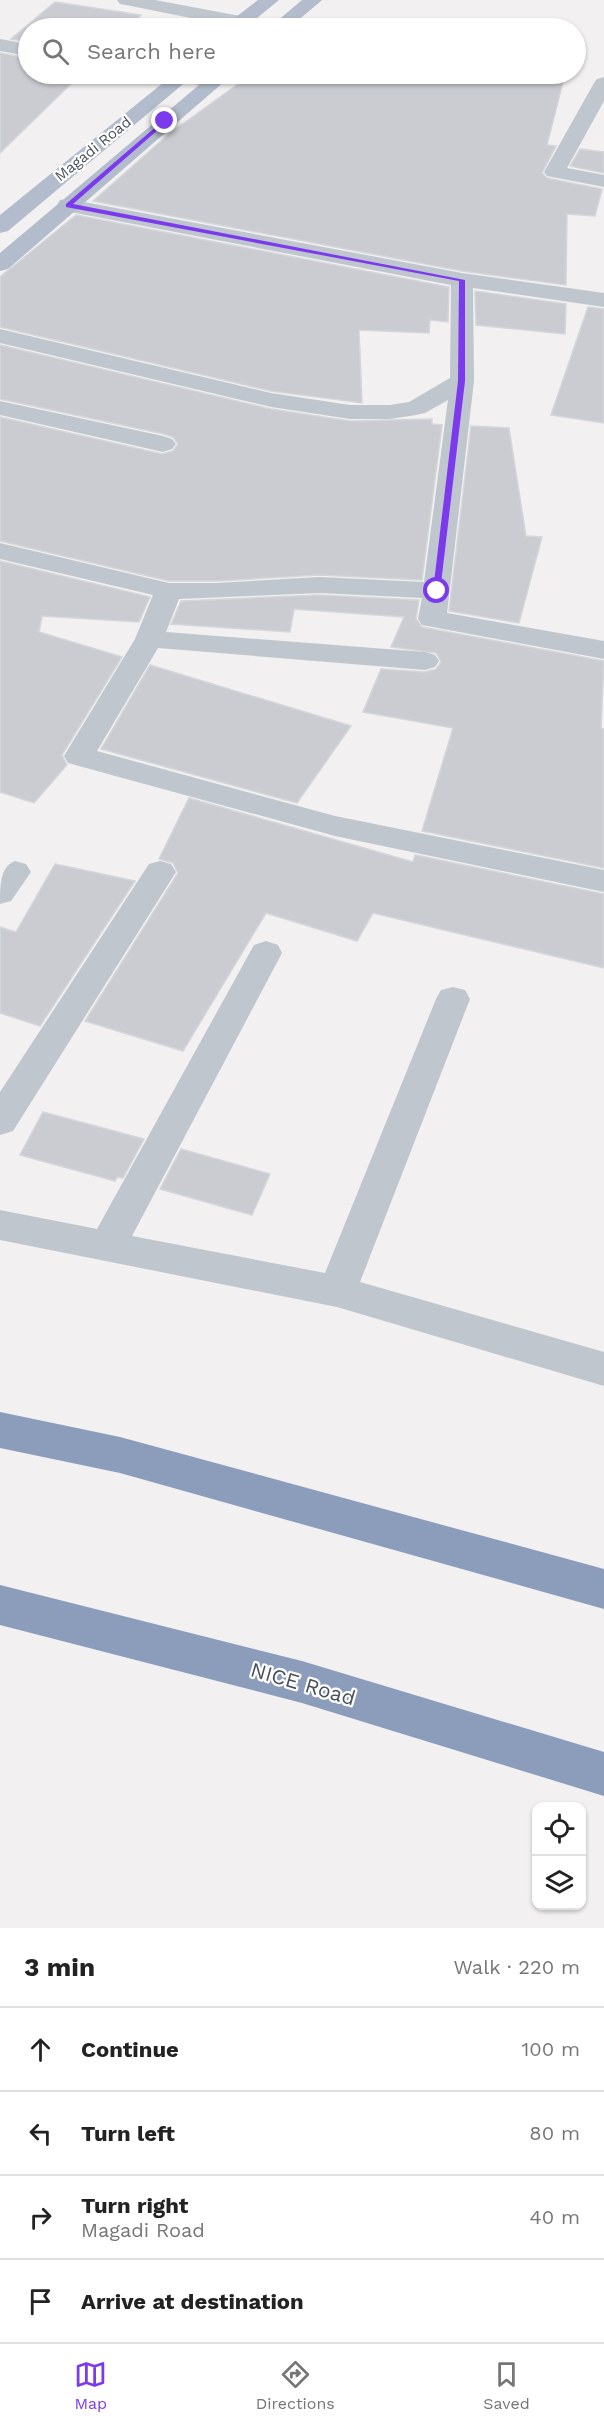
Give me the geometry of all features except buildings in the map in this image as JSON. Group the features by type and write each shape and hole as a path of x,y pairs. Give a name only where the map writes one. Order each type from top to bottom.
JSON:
{"highway":[{"path":"0,1430 120,1455 604,1589"},
{"name":"NICE Road","path":"0,1605 302,1682 604,1774"}],"main road":[{"path":"246,18 270,0"},
{"path":"290,18 313,0"},
{"name":"Magadi Road","path":"1,224 167,84"},
{"name":"Magadi Road","path":"0,264 210,84"}],"street":[{"path":"126,0 206,18"},
{"path":"0,45 18,48"},
{"path":"604,83 554,172 604,181"},
{"path":"68,205 462,280 604,300"},
{"path":"462,280 462,381 432,619 604,650"},
{"path":"0,336 271,399 350,412 390,412 416,408 462,381"},
{"path":"0,408 163,444"},
{"path":"0,551 169,591 217,591 319,585 437,591"},
{"path":"169,591 149,639 79,756 335,826 604,881"},
{"path":"149,639 425,661"},
{"path":"0,1121 160,872"},
{"path":"107,1246 266,953"},
{"path":"337,1292 453,999"},
{"path":"0,1225 337,1292 604,1370"}],"route":[{"path":"165,121 68,205 462,280 462,381 437,591"}]}
